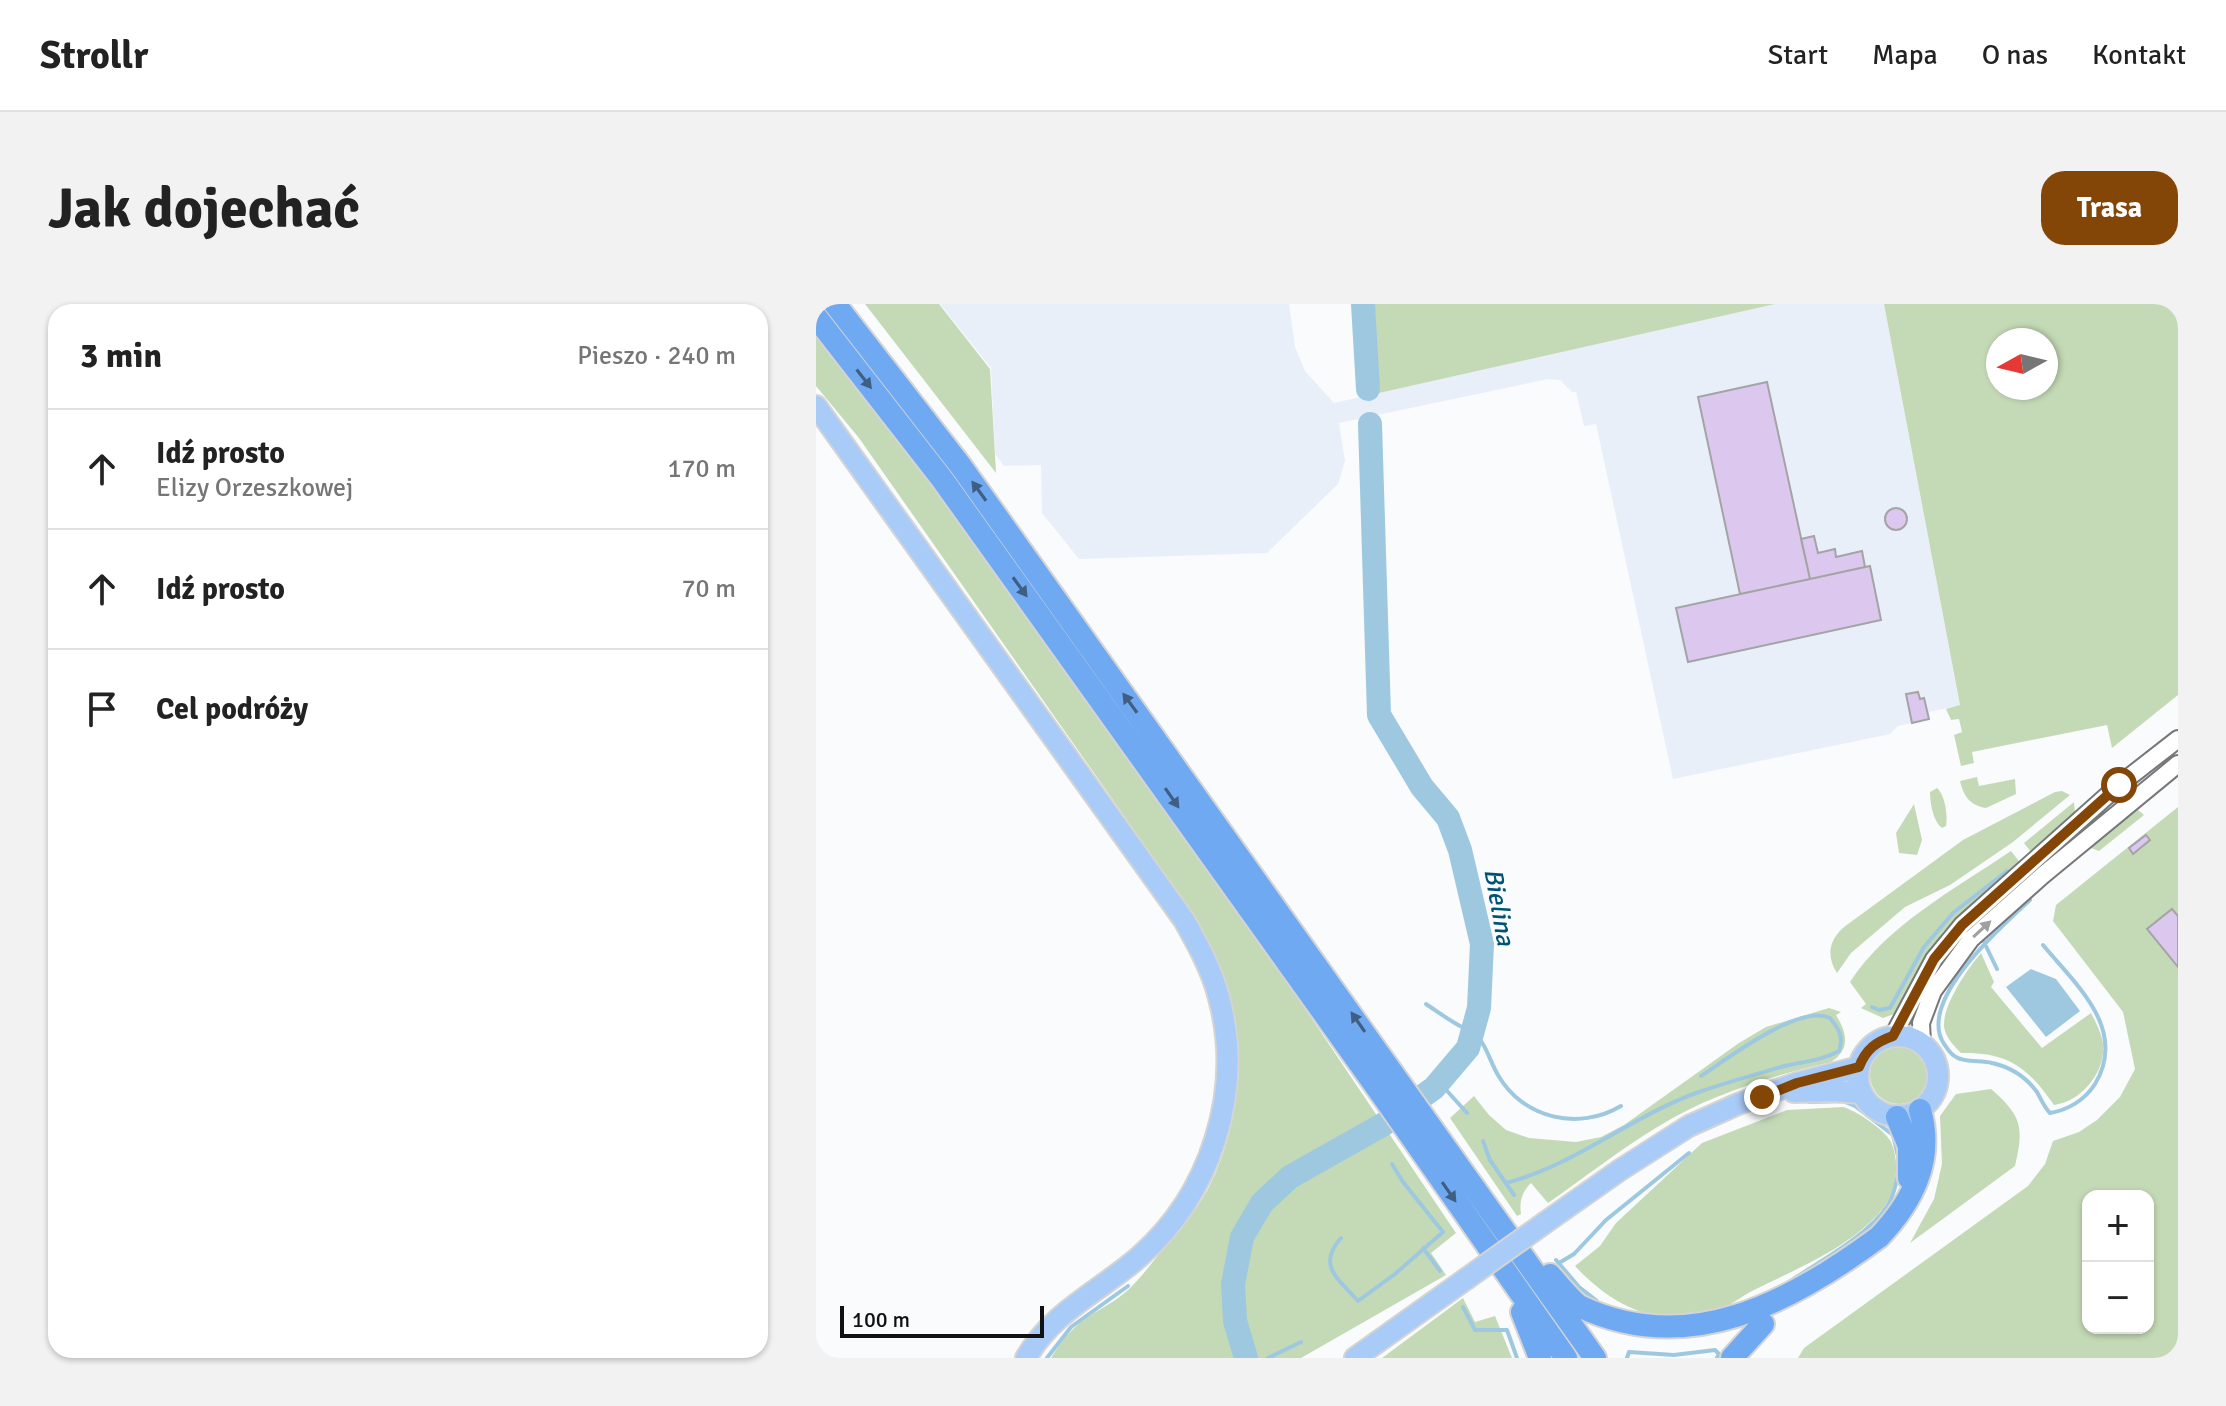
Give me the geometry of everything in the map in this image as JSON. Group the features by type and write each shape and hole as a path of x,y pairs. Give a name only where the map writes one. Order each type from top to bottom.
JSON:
{"highway":[{"path":"835,304 960,465 1394,1092 1406,1129 1566,1358"},
{"path":"816,317 942,479 1394,1092 1424,1116 1595,1358"},
{"path":"1510,1239 1579,1306 1624,1333 1661,1342 1711,1339 1730,1333 1782,1306 1879,1237 1904,1207 1918,1182 1925,1142 1920,1110"},
{"path":"1897,1117 1906,1136 1910,1157 1904,1207"},
{"path":"1491,1254 1524,1315 1540,1358"},
{"path":"1732,1358 1738,1348 1782,1306"}],"main road":[{"path":"816,406 1184,920 1207,964 1219,999 1226,1033 1227,1076 1222,1115 1213,1148 1198,1182 1161,1236 1137,1259 1076,1303 1049,1327 1026,1358"},
{"path":"1893,1036 1922,1043 1937,1064 1939,1077 1930,1101 1920,1110 1897,1117 1876,1110 1862,1093 1858,1080 1859,1067 1869,1048 1893,1036"},
{"path":"1355,1358 1631,1162 1689,1126 1797,1083 1859,1067"},
{"path":"1778,1092 1862,1093"}],"street":[{"path":"1893,1036 1934,959 1962,925 2119,785 2178,739"},
{"path":"1922,1043 1921,1023 1933,991 1971,939 2178,764"}],"shaded area":[{"path":"940,304 1289,304 1295,347 1305,371 1334,403 1773,304 1884,304 1960,706 1928,712 1929,719 1898,726 1890,734 1673,779 1596,424 1584,426 1576,392 1560,380 1548,379 1339,423 1345,461 1338,484 1267,553 1079,559 1042,513 1041,465 1004,466 995,454 991,368"}],"green space":[{"path":"865,304 939,304 990,369 996,473"},
{"path":"1370,304 1775,304 1379,393"},
{"path":"1884,304 2178,304 2178,695 2112,748 2107,725 1972,752 1974,763 1961,766 1954,735 1962,732 1959,719 1951,720 1946,709 1960,705"},
{"path":"816,332 931,485 1252,930 1456,1233 1431,1253 1446,1275 1301,1358 1051,1358 1079,1323 1122,1295 1137,1281 1186,1222 1208,1189 1223,1155 1237,1085 1237,1049 1232,1014 1223,979 1193,914 859,438 816,386"},
{"path":"1977,777 1979,786 2015,779 2016,794 1986,808 1976,805 1966,796 1960,781"},
{"path":"1937,788 1946,811 1946,826 1942,828 1934,816 1931,801 1930,792"},
{"path":"2062,791 2070,795 2013,842 1950,885 1905,907 1851,953 1837,973 1830,954 1835,937 1844,927 1963,840"},
{"path":"2074,802 2075,813 2034,856 2024,843"},
{"path":"1914,804 1922,840 1917,855 1899,853 1896,833"},
{"path":"2178,807 2178,1358 1798,1358 1804,1348 2028,1186 2045,1164 2053,1141 2079,1132 2097,1120 2120,1097 2135,1069 2123,1012 2053,921 2056,905"},
{"path":"2138,810 2144,815 2099,851 2088,847"},
{"path":"2011,851 2022,865 1942,933 1894,1014 1883,1018 1861,1008 1866,1004 1850,982 1883,943 1923,909"},
{"path":"1981,953 1994,982 1991,987 2042,1048 2091,1013 2103,1043 2101,1064 2090,1083 2074,1098 2054,1105 2035,1081 2016,1065 1992,1056 1961,1053 1948,1038 1944,1018 1951,998"},
{"path":"1829,1008 1841,1012 1836,1015 1845,1040 1842,1052 1831,1062 1742,1087 1700,1104 1631,1144 1548,1203 1531,1183 1523,1193 1521,1214 1517,1216 1450,1118 1474,1096 1506,1130 1529,1138 1576,1142 1601,1137 1624,1125 1766,1027"},
{"path":"1899,1046 1910,1048 1919,1055 1926,1064 1926,1086 1919,1095 1910,1102 1899,1104 1888,1102 1879,1095 1872,1086 1870,1075 1872,1064 1879,1055 1888,1048"},
{"path":"1991,1089 2009,1107 2018,1123 2020,1132 2015,1166 1910,1243 1934,1199 1942,1164 1940,1116 1956,1094"},
{"path":"1843,1107 1870,1122 1888,1137 1896,1158 1896,1175 1884,1207 1839,1246 1729,1305 1702,1315 1680,1318 1661,1317 1633,1309 1608,1295 1575,1266 1600,1246 1616,1223 1702,1143 1787,1110"},
{"path":"1463,1298 1475,1322 1495,1316 1512,1358 1382,1358"}],"water":[{"path":"2031,969 2056,979 2080,1011 2046,1037 2006,987"}],"building":[{"path":"1767,382 1810,579 1740,594 1698,397"},
{"path":"1892,508 1900,508 1907,519 1900,530 1892,530 1885,523 1885,515"},
{"path":"1814,536 1818,553 1835,549 1836,557 1862,551 1865,567 1810,579 1801,539"},
{"path":"1870,566 1881,620 1688,662 1676,608"},
{"path":"1918,692 1920,699 1924,698 1929,719 1912,723 1906,694"},
{"path":"2146,835 2150,840 2133,854 2129,848"},
{"path":"2172,909 2178,916 2178,967 2147,929"}],"waterway":[{"name":"Bielina","path":"1363,304 1368,389"},
{"name":"Bielina","path":"1246,1358 1235,1321 1233,1284 1242,1237 1262,1203 1290,1177 1384,1124 1434,1088 1468,1048 1479,1008 1482,944 1460,850 1448,818 1422,787 1379,715 1370,424"},
{"path":"1872,1007 1879,1010 1890,1008 1924,947 1953,913 2007,871"},
{"path":"2030,900 1966,966 1942,1007 1939,1027 1944,1044 1952,1055 1999,1065 2017,1073 2033,1087 2050,1113 2076,1103 2091,1090 2104,1064 2105,1045 2102,1026 2094,1009 2043,945"},
{"path":"1984,942 1997,969"},
{"path":"1426,1004 1473,1032 1509,1090 1537,1111 1570,1119 1588,1118 1621,1106"},
{"path":"1506,1183 1556,1165 1650,1114 1699,1092 1839,1051 1840,1033 1830,1018 1817,1015 1801,1018 1745,1046 1701,1076"},
{"path":"1439,1082 1467,1113"},
{"path":"1809,1102 1843,1101 1855,1106 1893,1135 1898,1156"},
{"path":"1483,1141 1490,1160 1514,1195"},
{"path":"1559,1263 1574,1254 1606,1220 1689,1153"},
{"path":"1341,1238 1330,1257 1330,1264 1338,1279 1358,1301 1443,1232 1392,1164"},
{"path":"1789,1282 1843,1247 1879,1216 1892,1197 1899,1169"},
{"path":"1423,1248 1440,1271"},
{"path":"1556,1260 1579,1287 1597,1301"},
{"path":"1047,1358 1071,1327 1128,1286"},
{"path":"1463,1307 1475,1330 1507,1330 1517,1358"},
{"path":"1268,1358 1301,1342"},
{"path":"1627,1358 1629,1352 1674,1355 1715,1350 1719,1354 1717,1358"}],"route":[{"path":"1762,1097 1797,1083 1859,1067 1869,1048 1893,1036 1934,959 1962,925 2119,785"}]}
